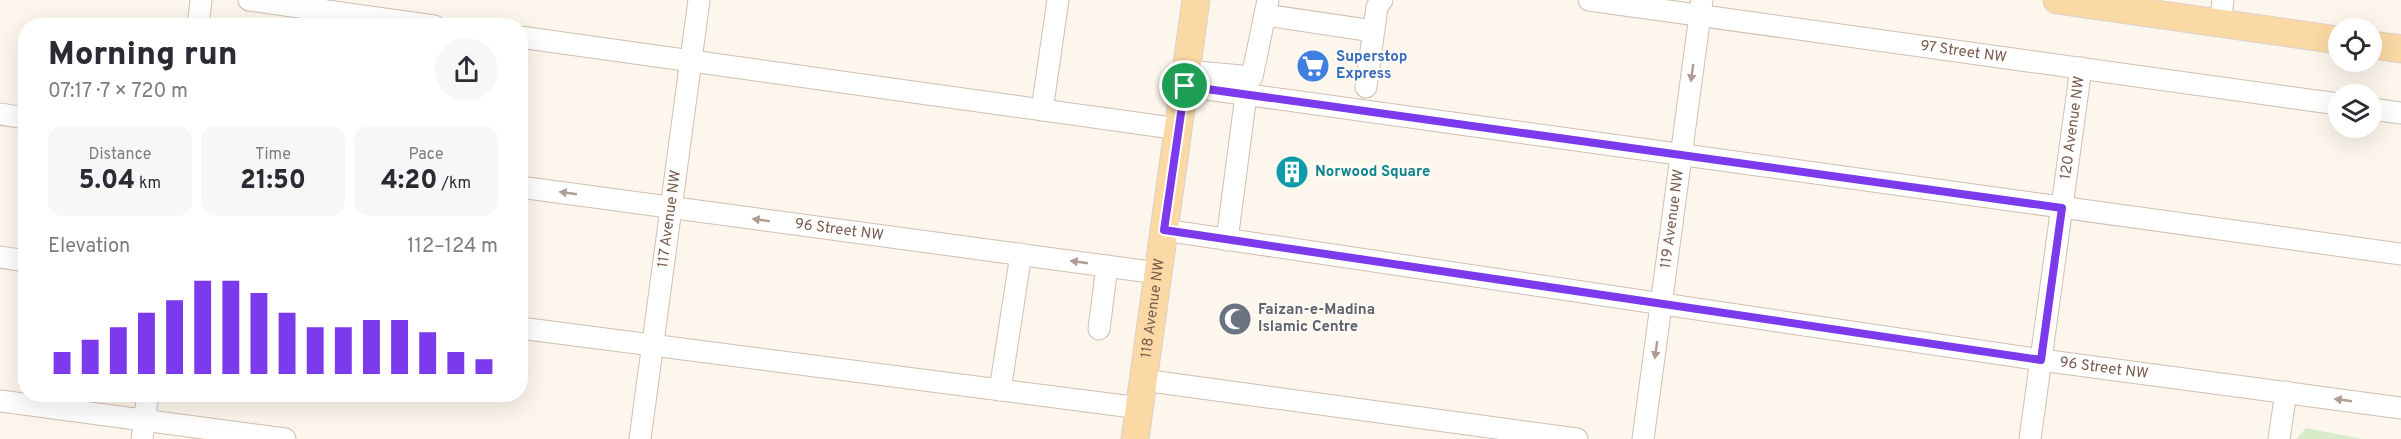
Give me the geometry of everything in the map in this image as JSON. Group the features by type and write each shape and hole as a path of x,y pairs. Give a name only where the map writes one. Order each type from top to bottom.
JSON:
{"main road":[{"path":"2057,0 2222,12 2328,38"},
{"name":"118 Avenue NW","path":"1136,439 1186,79 1192,6"},
{"path":"2382,46 2401,49"}],"street":[{"path":"199,18 201,0"},
{"path":"249,0 377,18"},
{"name":"117 Avenue NW","path":"640,439 699,0"},
{"path":"1042,110 1058,0"},
{"path":"1366,87 1377,7 1382,0"},
{"name":"97 Street NW","path":"1589,0 1701,8 2081,68 2328,103"},
{"path":"1186,79 1251,77 1266,7 1373,31"},
{"name":"119 Avenue NW","path":"1643,439 1668,305 1680,156 1701,8"},
{"path":"528,39 1179,129"},
{"name":"120 Avenue NW","path":"2030,439 2081,68"},
{"path":"1186,79 1246,95 2401,254"},
{"path":"1227,240 1246,95"},
{"path":"2382,110 2401,113"},
{"path":"0,114 18,117"},
{"name":"96 Street NW","path":"528,188 1158,273"},
{"name":"96 Street NW","path":"1164,230 2041,360 2401,408"},
{"path":"1000,390 1021,254"},
{"path":"0,257 18,260"},
{"path":"1099,329 1107,266"},
{"path":"528,329 1140,408"},
{"path":"1143,380 1577,439"},
{"path":"2279,439 2286,392"},
{"path":"0,401 144,430 285,439"},
{"path":"144,430 147,402"}],"green space":[{"path":"2306,428 2362,439 2296,439"}],"place":[{"name":"Superstop Express","path":"1313,66"},
{"name":"Norwood Square","path":"1292,172"},
{"name":"Faizan-e-Madina Islamic Centre","path":"1235,319"}],"route":[{"path":"1185,86 2062,208 2041,360 1164,230 1185,86"}]}
